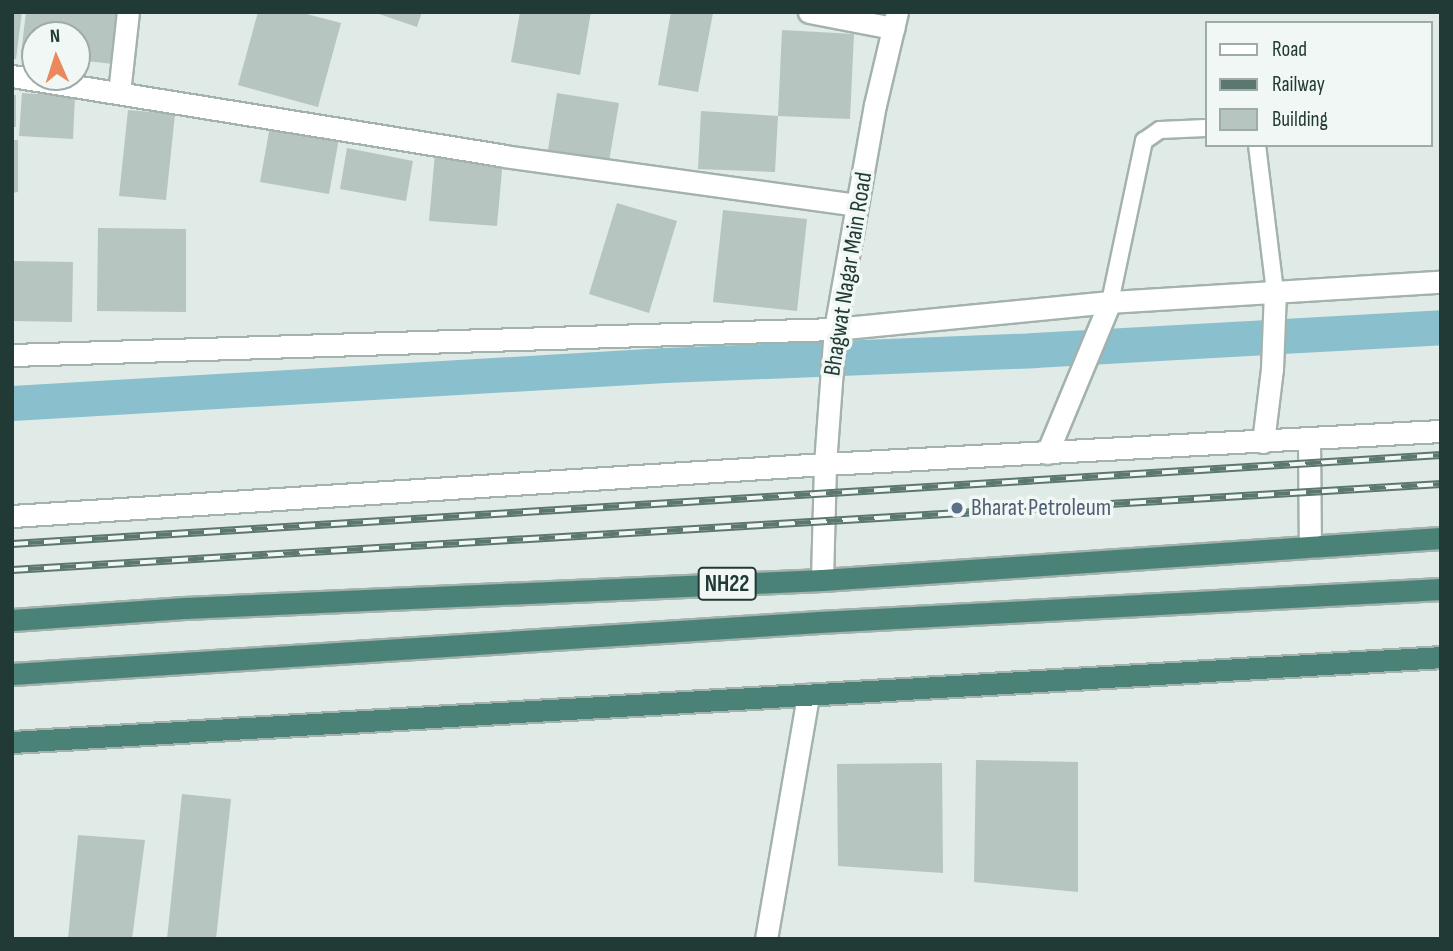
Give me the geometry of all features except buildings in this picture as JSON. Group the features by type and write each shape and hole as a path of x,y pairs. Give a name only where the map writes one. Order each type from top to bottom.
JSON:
{"highway":[{"name":"NH22","path":"12,620 185,608 822,580 1441,538"},
{"path":"12,674 819,622 1441,589"},
{"path":"12,742 1441,657"}],"street":[{"path":"119,93 128,12"},
{"path":"809,12 895,20"},
{"name":"Bhagwat Nagar Main Road","path":"822,580 825,464 834,335 875,106 895,20"},
{"path":"12,76 504,156 857,205"},
{"path":"12,355 834,335 1110,302 1273,300 1441,282"},
{"path":"1263,442 1272,369 1273,300"},
{"path":"1047,453 1094,334 1110,302"},
{"path":"12,516 825,464 1441,431"},
{"path":"1309,439 1310,547"},
{"path":"766,939 808,695"}],"lane":[{"path":"1110,302 1144,141 1160,130 1204,128"},
{"path":"1257,147 1273,300"}],"waterway":[{"path":"12,403 665,365 1034,350 1441,327"}],"railway":[{"path":"12,544 1441,455"},
{"path":"12,570 1441,484"}],"place":[{"name":"Bharat Petroleum","path":"957,508"}]}
